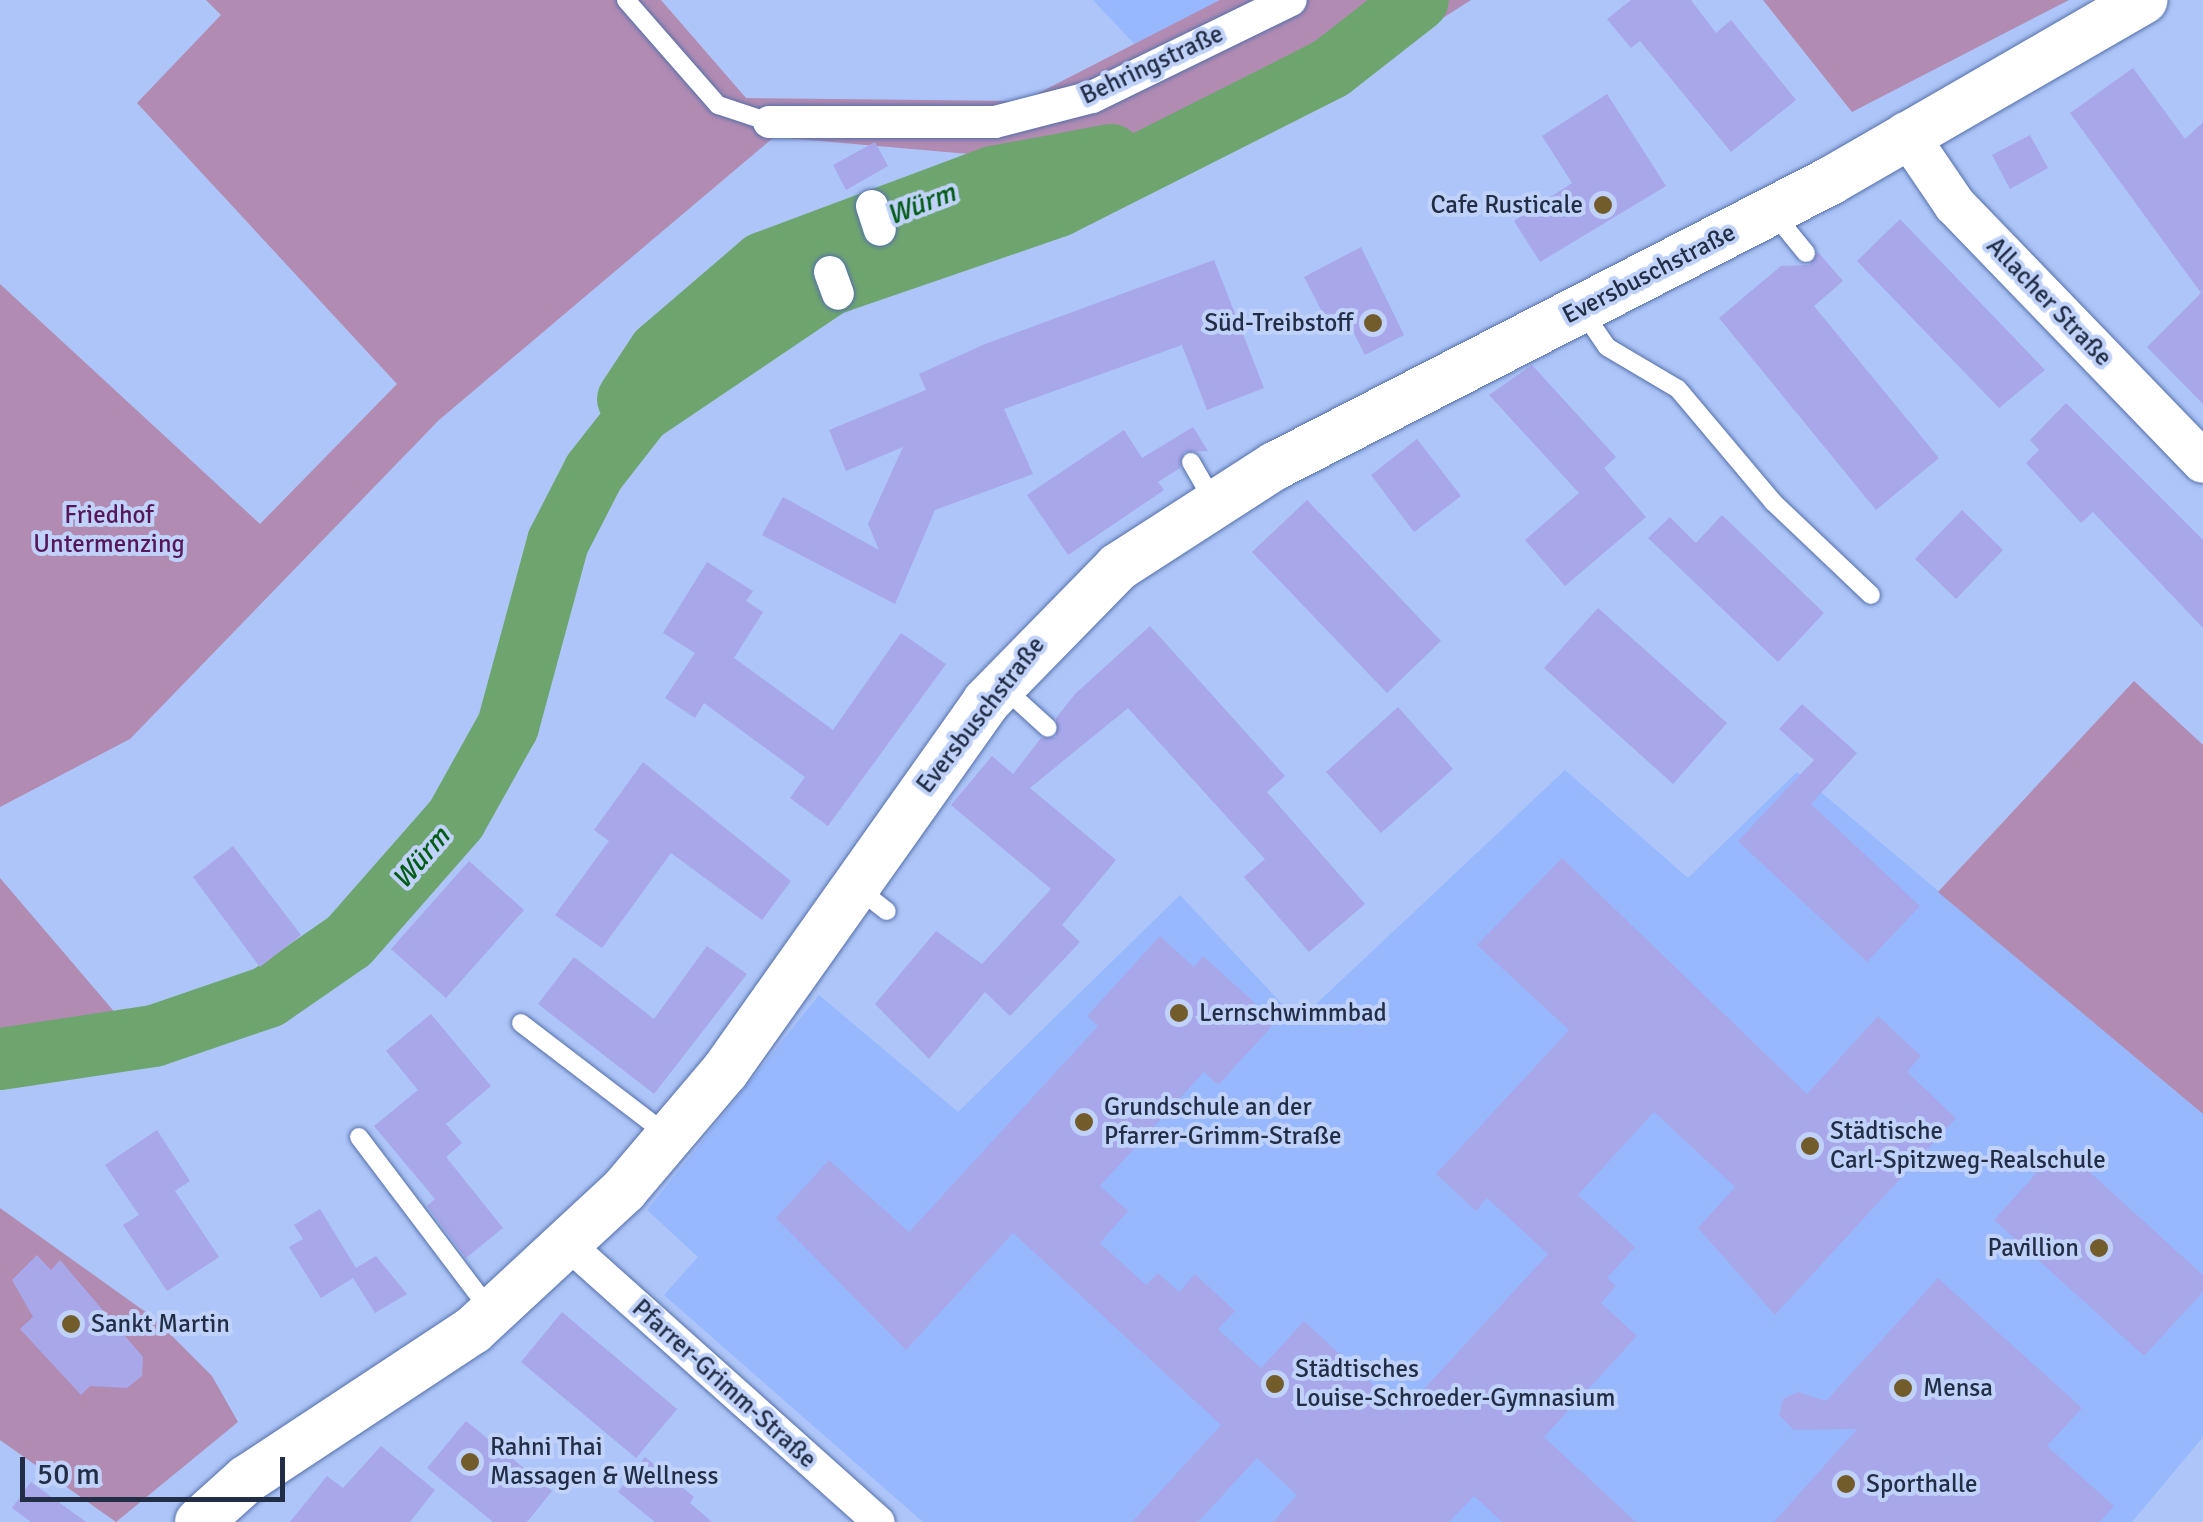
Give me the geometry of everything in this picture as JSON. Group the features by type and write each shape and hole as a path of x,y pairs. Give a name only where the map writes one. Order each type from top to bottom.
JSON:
{"main road":[{"name":"Eversbuschstraße","path":"199,1522 247,1479 493,1314 570,1246 670,1138 871,899 1000,684 1091,588 1202,482 1581,308 1772,211 2144,0"}],"street":[{"name":"Behringstraße","path":"769,122 995,122 1092,97 1290,0"},
{"name":"Allacher Straße","path":"1906,132 1954,204 2203,462"},
{"name":"Pfarrer-Grimm-Straße","path":"570,1246 878,1522"}],"lane":[{"path":"626,0 718,105 769,122"},
{"path":"1772,211 1806,253"},
{"path":"1581,308 1607,347 1678,389 1772,502 1872,595"},
{"path":"1000,684 1048,728"},
{"path":"521,1023 670,1138"},
{"path":"359,1137 493,1314"}],"shaded area":[{"path":"1093,0 1220,0 1137,47"},
{"path":"1565,770 1688,878 1797,772 2203,1114 2203,1437 2132,1522 923,1522 664,1295 698,1257 647,1210 819,995 958,1112 1180,895 1298,1021"}],"green space":[{"name":"Friedhof Untermenzing","path":"206,0 661,0 746,98 1023,101 1220,0 1471,0 1344,81 1065,209 1028,159 774,137 439,420 130,739 0,807 0,284 260,524 397,384 137,103 221,15"},
{"path":"1763,0 2069,0 1852,112"},
{"path":"2134,681 2203,745 2203,1114 1938,892"},
{"path":"0,878 141,1043 0,1071"},
{"path":"0,1208 154,1318 212,1376 238,1422 116,1522 0,1440"}],"building":[{"path":"1631,0 1691,0 1716,33 1731,20 1796,100 1731,152 1640,41 1631,48 1607,19"},
{"path":"2133,68 2185,139 2203,122 2203,404 2147,347 2201,293 2070,113"},
{"path":"1607,94 1666,186 1540,262 1514,221 1572,183 1542,136"},
{"path":"2030,135 2048,168 2010,189 1992,155"},
{"path":"875,142 888,166 846,190 833,165"},
{"path":"1900,219 2045,370 1999,408 1857,261"},
{"path":"1361,247 1404,335 1365,355 1345,316 1329,325 1304,277"},
{"path":"1818,252 1843,281 1814,306 1939,458 1876,510 1719,318 1781,266 1809,265"},
{"path":"1214,260 1264,388 1207,410 1182,345 1004,409 1033,474 935,510 895,604 762,535 783,497 879,550 868,524 903,447 846,471 829,430 926,390 919,374 985,344"},
{"path":"1532,365 1616,457 1604,468 1646,517 1565,586 1525,540 1579,493 1489,395"},
{"path":"2066,403 2203,540 2203,628 2093,512 2081,523 2026,463 2039,450 2030,440"},
{"path":"1193,427 1208,451 1184,452 1180,468 1158,482 1164,490 1068,555 1027,495 1124,430 1142,458"},
{"path":"1417,439 1461,496 1414,532 1371,475"},
{"path":"1307,500 1441,641 1387,693 1252,552"},
{"path":"1962,510 2003,550 1956,599 1915,559"},
{"path":"1722,515 1824,613 1778,662 1648,538 1670,517 1696,543"},
{"path":"707,562 753,591 746,601 763,612 734,658 833,730 901,633 946,664 828,826 790,798 805,777 704,703 695,718 665,698 695,653 663,633"},
{"path":"1598,608 1727,723 1673,784 1544,668"},
{"path":"1150,626 1285,776 1267,792 1365,904 1309,952 1244,877 1265,859 1128,708 1030,788 1116,860 1062,925 1080,942 1010,1016 985,992 929,1059 875,1004 936,931 982,964 1051,889 951,805 992,756 1013,774 1041,738 1056,737 1056,718 1075,694"},
{"path":"1802,704 1857,753 1811,804 1920,906 1867,962 1738,841 1814,760 1779,729"},
{"path":"1398,707 1453,769 1381,833 1326,772"},
{"path":"643,762 791,881 762,920 671,853 602,948 555,915 609,841 594,830"},
{"path":"233,846 301,935 260,967 193,877"},
{"path":"1562,858 1807,1094 1878,1016 1921,1056 1907,1072 1956,1118 1775,1315 1698,1228 1735,1187 1654,1112 1578,1195 1635,1247 1607,1278 1616,1286 1601,1303 1637,1336 1544,1437 1636,1522 1502,1522 1474,1496 1449,1522 1273,1522 1297,1495 1257,1458 1198,1522 1132,1522 1221,1425 1013,1233 906,1350 776,1218 829,1160 909,1232 1098,1026 1087,1016 1160,936 1194,967 1203,956 1276,1022 1218,1085 1204,1072 1100,1186 1128,1211 1100,1243 1146,1285 1158,1273 1179,1292 1195,1274 1235,1311 1218,1329 1261,1368 1304,1321 1403,1412 1548,1254 1487,1198 1476,1211 1436,1174 1569,1030 1477,945"},
{"path":"469,861 524,910 446,998 391,949"},
{"path":"707,946 747,974 654,1094 538,1004 574,957 654,1019"},
{"path":"431,1014 491,1086 446,1124 462,1143 446,1157 503,1228 466,1258 427,1206 435,1199 374,1126 418,1090 386,1051"},
{"path":"157,1130 190,1181 175,1191 219,1257 167,1291 123,1225 139,1215 105,1165"},
{"name":"Pavillion","path":"2061,1146 2203,1275 2203,1292 2144,1356 1994,1220"},
{"path":"320,1209 356,1268 376,1256 407,1294 375,1313 353,1278 321,1298 289,1247 303,1239 294,1225"},
{"name":"Sankt Martin","path":"37,1255 51,1270 60,1260 143,1357 142,1376 127,1388 90,1386 81,1395 20,1329 33,1317 12,1280"},
{"path":"1938,1278 2082,1408 2047,1446 2114,1506 2100,1522 1774,1522 1857,1429 1794,1430 1779,1415 1783,1399 1798,1392 1826,1401"},
{"path":"562,1312 677,1409 636,1458 521,1362"},
{"path":"466,1421 552,1491 527,1522 493,1522 427,1468"},
{"path":"381,1446 435,1490 410,1522 290,1522 327,1476 343,1488"},
{"path":"645,1457 694,1497 690,1503 712,1522 655,1522 618,1492"},
{"path":"31,1482 86,1522 31,1522 12,1508"}],"waterway":[{"name":"Würm","path":"0,1059 154,1036 268,997 349,941 456,819 508,726 558,542 594,472 641,412 829,285 1058,206 1331,68 1418,0"},
{"name":"Würm","path":"628,399 659,352 763,263 993,177 1111,155"}],"place":[{"name":"Cafe Rusticale","path":"1603,205"},
{"name":"Süd-Treibstoff","path":"1373,323"},
{"name":"Lernschwimmbad","path":"1179,1013"},
{"name":"Grundschule an der Pfarrer-Grimm-Straße","path":"1084,1122"},
{"name":"Städtische Carl-Spitzweg-Realschule","path":"1810,1146"},
{"name":"Pavillion","path":"2099,1248"},
{"name":"Sankt Martin","path":"71,1324"},
{"name":"Städtisches Louise-Schroeder-Gymnasium","path":"1275,1384"},
{"name":"Mensa","path":"1903,1388"},
{"name":"Rahni Thai Massagen & Wellness","path":"470,1462"},
{"name":"Sporthalle","path":"1846,1484"}]}
